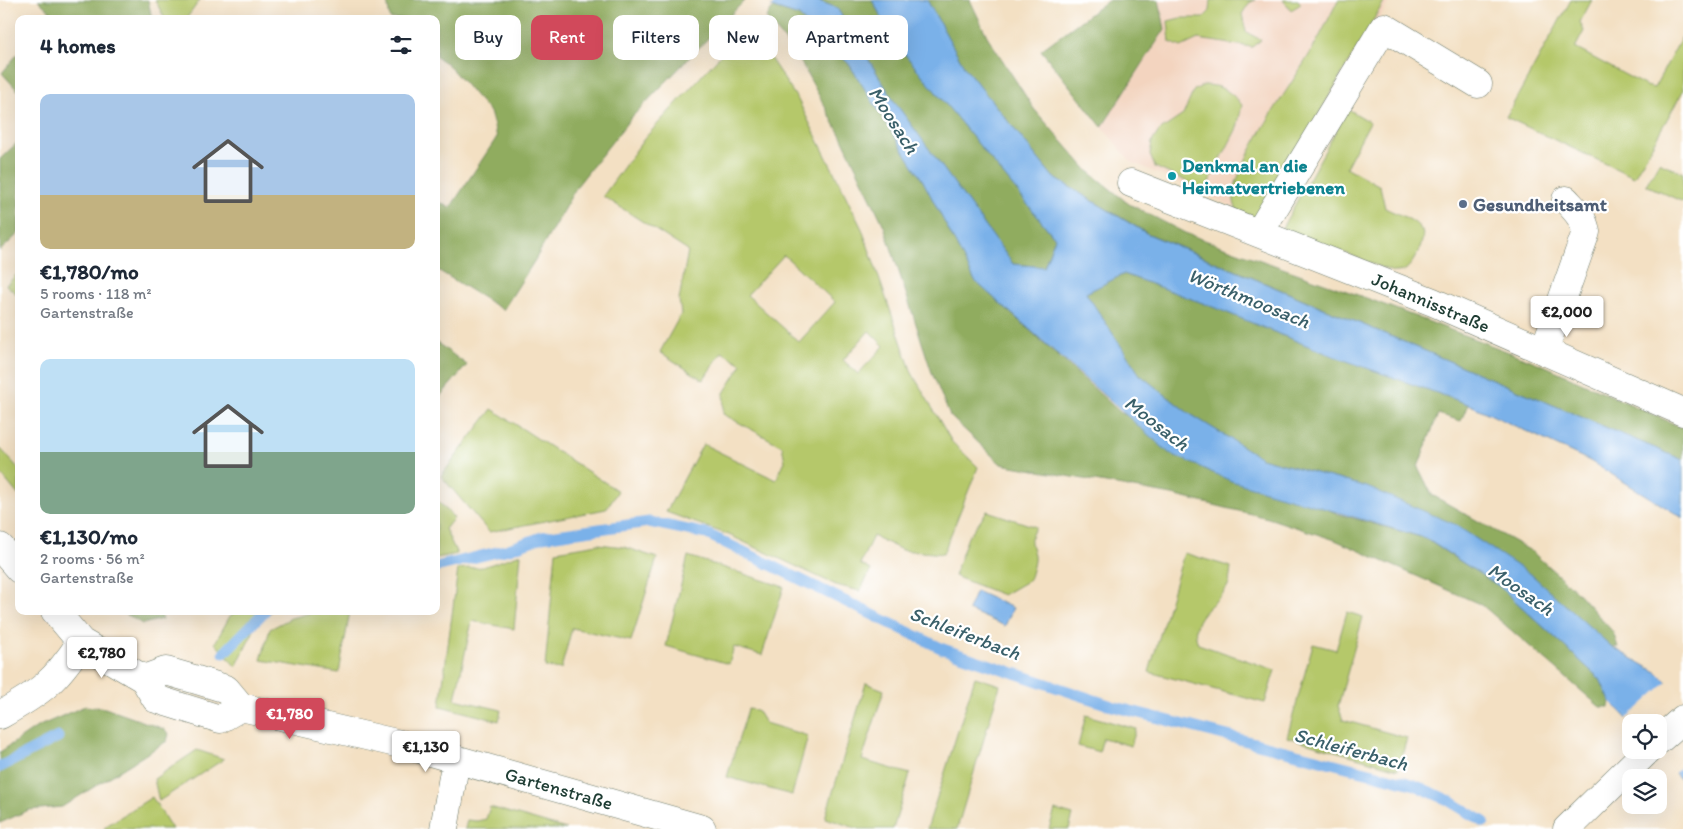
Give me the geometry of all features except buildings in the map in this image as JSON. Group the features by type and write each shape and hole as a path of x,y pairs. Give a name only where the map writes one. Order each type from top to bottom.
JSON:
{"street":[{"path":"1259,233 1384,27 1478,84"},
{"name":"Johannisstraße","path":"1131,183 1434,302 1683,412"},
{"path":"1544,351 1586,232 1585,223 1580,215 1566,200"},
{"path":"0,547 15,564"},
{"name":"Gartenstraße","path":"57,615 81,642 144,679 166,672 197,680 226,689 240,707 456,759 702,829"},
{"path":"0,715 37,694 63,670 81,642"},
{"path":"1667,733 1683,719"},
{"path":"444,829 456,759"},
{"path":"1567,829 1638,759"}],"shaded area":[{"path":"1159,0 1390,0 1262,219 1131,162 1102,127 1165,30"}],"green space":[{"path":"38,0 148,0 151,15 54,15"},
{"path":"155,0 200,0 189,15 163,15"},
{"path":"387,0 745,0 731,15 709,15 709,37 699,48 699,15 613,15 613,60 687,60 630,119 577,186 535,260 503,310 440,271 440,202 450,208 497,137 490,112 446,63 440,59 440,15 389,15"},
{"path":"816,0 872,0 880,15 841,15 837,8"},
{"path":"927,0 970,0 987,36 1034,109 1088,171 1129,204 1185,233 1369,299 1543,365 1683,428 1683,460 1147,233 1053,177 965,68"},
{"path":"1109,0 1159,0 1165,29 1102,127 1041,50"},
{"path":"1211,0 1255,0 1249,3 1242,14 1246,32 1261,40 1252,47 1198,39 1181,47 1170,42 1168,21 1180,18 1203,18 1210,11"},
{"path":"1283,0 1298,0 1301,4 1291,10"},
{"path":"1338,0 1385,0 1252,229 1236,209 1234,193 1237,179 1254,143 1313,48"},
{"path":"1571,0 1592,0 1580,22 1584,31 1575,48 1646,86 1654,88 1683,35 1683,91 1634,177 1506,117"},
{"path":"773,8 796,15 788,15 788,45 778,33 778,15 768,15"},
{"path":"15,57 15,88 2,73"},
{"path":"908,58 1055,238 1044,267 1013,264 894,101 869,60 908,60"},
{"path":"716,60 771,60 798,100 862,229 912,373 952,442 978,467 943,554 902,550 873,536 860,564 871,570 860,591 836,585 729,535 666,512 703,444 776,480 785,461 782,446 723,414 724,393 742,364 722,352 703,380 660,352 681,314 679,300 688,251 603,196 644,139","holes":["784,255 835,302 799,342 747,295","869,331 884,346 858,374 843,360"]},
{"path":"800,60 845,60 849,64 923,181 975,281 1121,413 1338,514 1424,538 1500,587 1600,679 1610,701 1609,707 1600,707 1482,605 1335,540 1268,518 1172,495 1001,464 950,416 932,373 884,226 842,138"},
{"path":"1204,85 1216,86 1226,90 1242,105 1237,128 1207,186 1201,188 1155,167 1150,155 1152,142 1159,131 1183,115 1194,90"},
{"path":"1348,109 1370,122 1346,167 1380,186 1385,208 1411,220 1422,231 1423,235 1418,252 1412,263 1404,271 1393,272 1282,228"},
{"path":"15,145 15,237 0,251 0,159"},
{"path":"1659,162 1683,173 1683,202 1646,185"},
{"path":"1124,274 1208,305 1333,356 1468,404 1461,421 1438,414 1418,467 1432,495 1531,551 1577,592 1613,632 1618,647 1612,647 1367,487 1261,458 1187,412 1140,375 1086,293"},
{"path":"15,276 15,293 6,285"},
{"path":"440,345 467,365 440,396"},
{"path":"492,409 618,491 606,509 489,532 441,476"},
{"path":"0,448 15,465 15,491 0,473"},
{"path":"440,503 454,518 445,529 457,554 440,557"},
{"path":"987,511 1036,527 1031,538 1034,558 1029,580 1003,595 954,576 968,537"},
{"path":"598,544 624,547 657,558 631,641 572,628 561,669 545,667 556,551"},
{"path":"1184,553 1231,567 1229,583 1225,591 1200,617 1197,624 1198,644 1275,670 1265,703 1149,672"},
{"path":"521,554 514,629 472,621 455,699 501,710 499,721 440,706 458,569 483,567"},
{"path":"688,556 784,587 762,655 734,647 729,664 666,646"},
{"path":"1347,612 1363,617 1338,706 1343,720 1407,738 1398,769 1287,737 1313,644 1336,650"},
{"path":"127,615 161,615 162,619 143,624"},
{"path":"267,615 257,624 236,667 215,643 230,616"},
{"path":"303,615 349,615 339,673 261,660 270,629 291,618"},
{"path":"975,677 1000,685 957,829 927,829"},
{"path":"866,683 884,690 862,760 910,774 893,829 859,829 825,818"},
{"path":"85,706 105,708 164,729 169,734 167,741 62,807 29,810 0,823 0,752 37,727"},
{"path":"748,709 757,710 765,723 808,736 792,795 727,777"},
{"path":"1086,715 1136,729 1131,746 1103,738 1099,752 1078,746"},
{"path":"197,750 224,759 159,801 154,779"},
{"path":"152,797 172,829 104,829 106,826"},
{"path":"490,807 566,829 465,829 467,820 477,821 486,819"},
{"path":"1055,810 1073,815 1069,829 1049,829"}],"water":[{"path":"750,0 816,0 837,8 841,15 796,15"},
{"path":"872,0 927,0 965,68 1053,177 1146,233 1683,460 1683,518 1590,461 1468,404 1333,356 1208,305 1124,274 1086,293 1140,375 1187,412 1261,458 1367,487 1454,524 1533,576 1612,647 1658,673 1683,699 1683,782 1662,759 1667,759 1667,714 1622,714 1610,701 1600,679 1500,587 1425,538 1231,481 1169,453 975,281 923,181 845,60 869,60 894,101 1013,264 1044,267 1055,238 908,58 908,15 880,15"},
{"path":"976,591 1013,608 1005,626 968,610"}],"pier":[{"path":"749,0 777,0 769,9 749,2"},
{"path":"1669,680 1683,696 1683,766 1672,775 1659,759 1667,759 1667,714 1632,714"}],"waterway":[{"name":"Schleiferbach","path":"440,566 509,549 542,537 649,522 707,534 943,649 1112,706 1412,784 1448,800 1484,822"},
{"name":"Schleiferbach","path":"224,653 261,615"},
{"name":"Schleiferbach","path":"0,767 58,737"}],"place":[{"name":"Denkmal an die Heimatvertriebenen","path":"1172,176"},
{"name":"Gesundheitsamt","path":"1463,204"}],"water label":[{"name":"Moosach","path":"894,120"},
{"name":"Wörthmoosach","path":"1249,298"},
{"name":"Moosach","path":"1157,423"},
{"name":"Moosach","path":"1521,589"}]}
